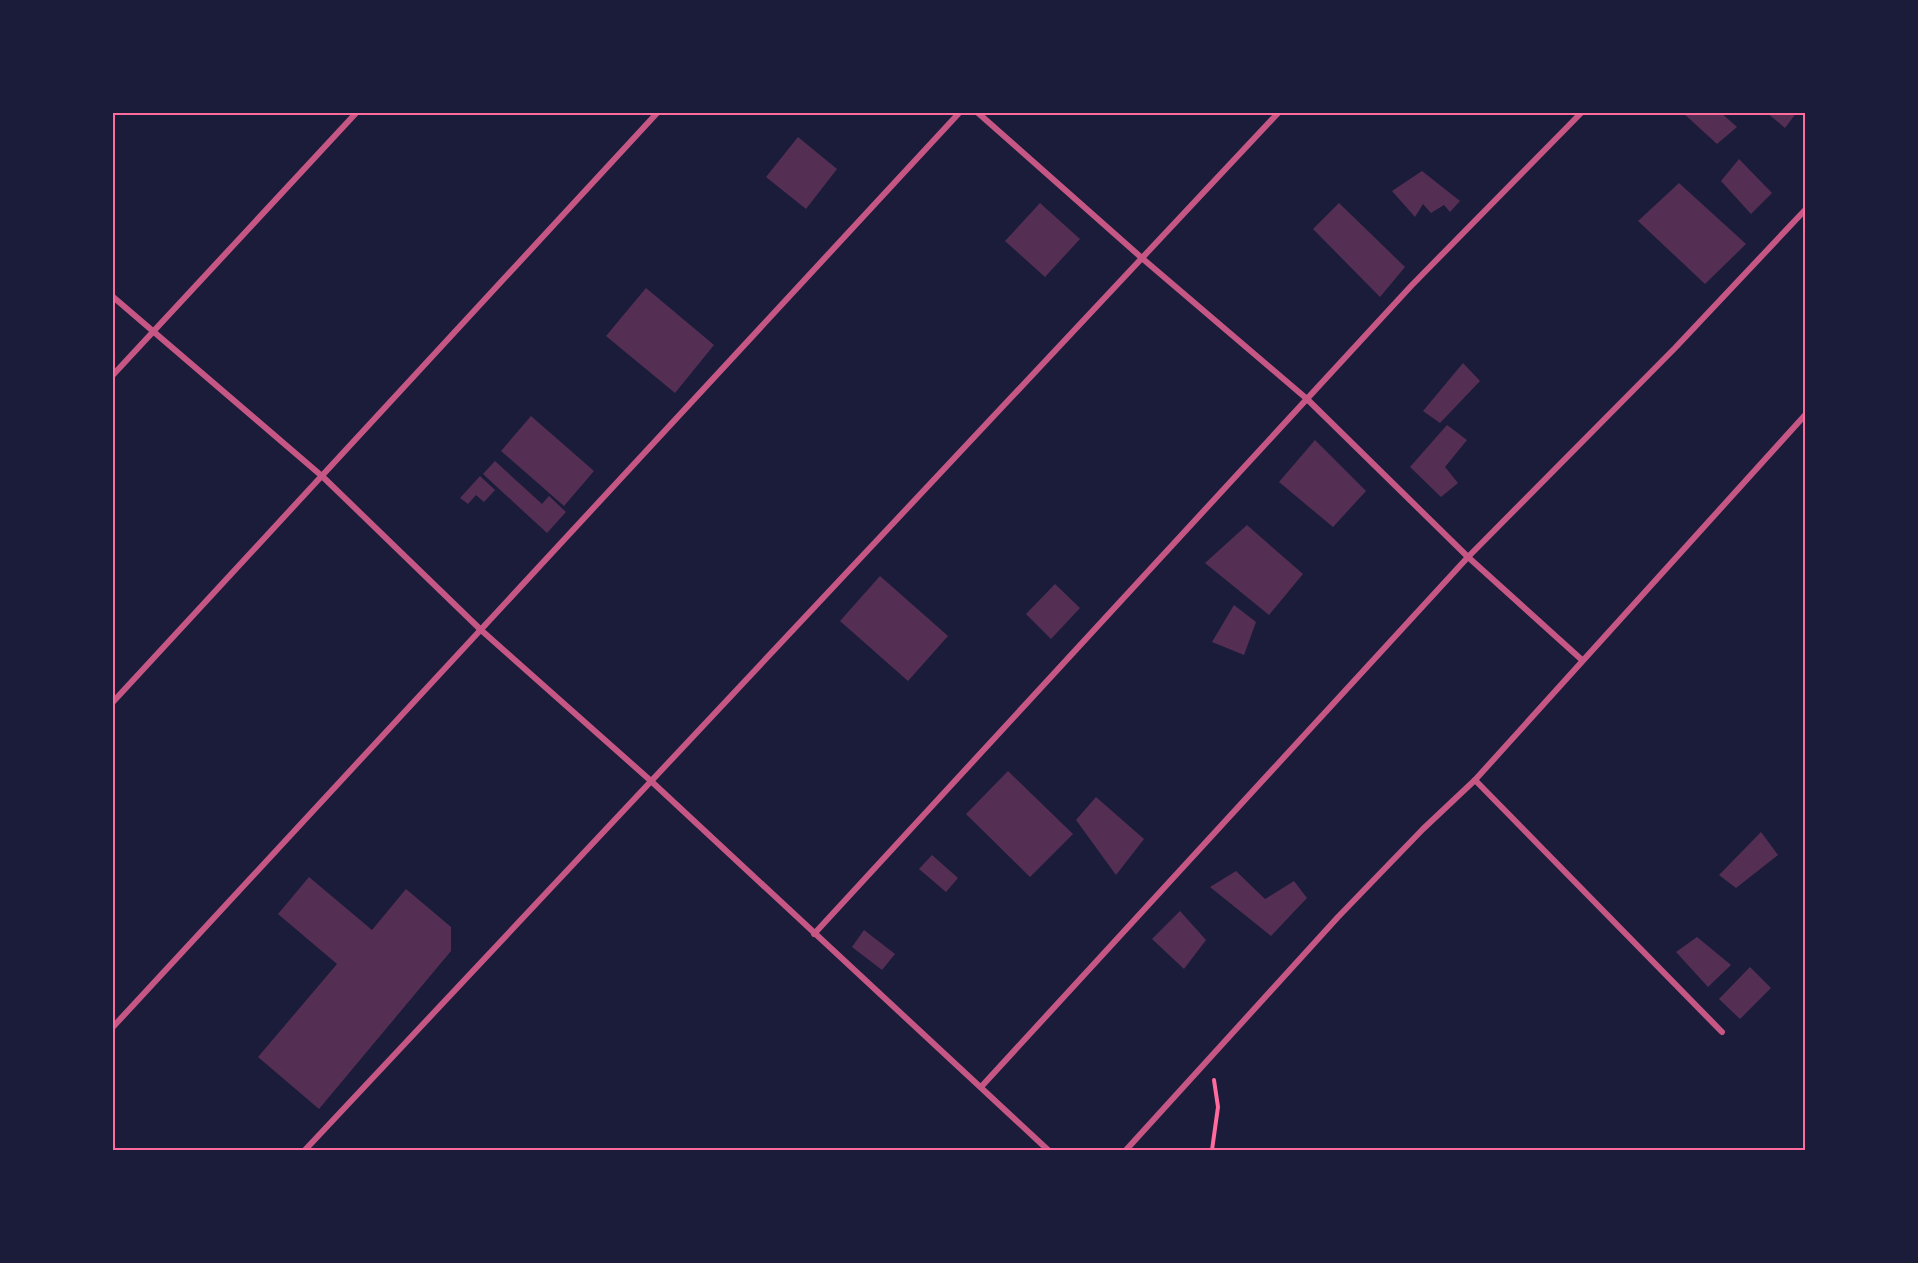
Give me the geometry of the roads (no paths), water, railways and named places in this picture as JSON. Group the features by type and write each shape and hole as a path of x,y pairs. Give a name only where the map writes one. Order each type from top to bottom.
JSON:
{"street":[{"path":"112,376 154,334 357,112"},
{"path":"112,703 658,112"},
{"path":"112,1028 960,112"},
{"path":"977,112 1143,259 1307,399 1468,557 1582,660"},
{"path":"305,1150 1279,112"},
{"path":"814,934 1410,286 1582,112"},
{"path":"981,1088 1468,557 1675,348 1806,209"},
{"path":"112,296 323,477 481,630 651,782 1048,1150"},
{"path":"1126,1150 1338,917 1423,829 1475,780 1806,414"},
{"path":"1475,780 1722,1032"}]}
